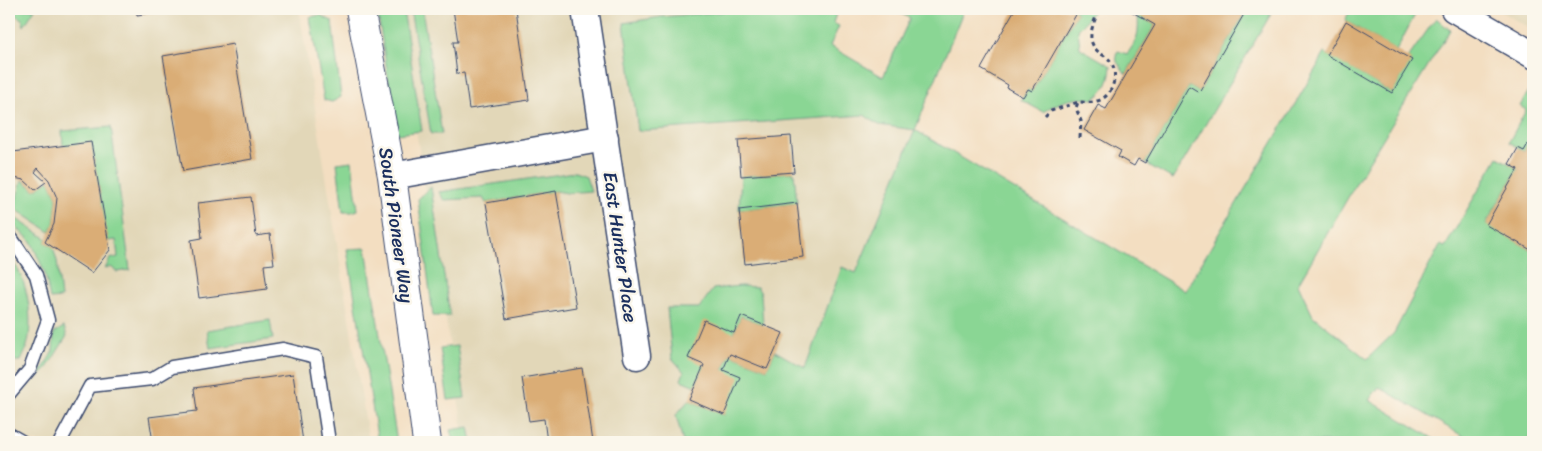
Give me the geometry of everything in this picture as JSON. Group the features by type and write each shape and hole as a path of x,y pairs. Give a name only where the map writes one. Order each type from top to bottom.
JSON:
{"main road":[{"name":"South Pioneer Way","path":"360,9 392,176 427,442"}],"street":[{"name":"East Hunter Place","path":"585,9 637,356"},
{"path":"1454,9 1533,55"},
{"path":"392,176 605,138"}],"lane":[{"path":"9,394 30,369 48,320 36,275 12,239"},
{"path":"60,442 90,386 152,379 172,366 283,349 316,357 329,442"},
{"path":"9,434 23,442"}],"path":[{"path":"1045,117 1051,111 1078,102 1099,101 1114,84 1115,72 1111,60 1098,53 1091,41 1092,29 1099,9"},
{"path":"1078,102 1076,108 1081,121 1080,138"}],"shaded area":[{"path":"9,9 299,9 369,442 9,442"},
{"path":"397,9 765,9 879,125 915,130 1439,442 465,442"},
{"path":"1496,9 1533,9 1533,30"}],"green space":[{"path":"9,9 35,9 24,26 22,19 10,12"},
{"path":"377,9 403,9 422,131 397,134"},
{"path":"410,9 422,9 442,134 431,134"},
{"path":"753,9 833,9 837,11 833,23 839,26 830,46 883,77 910,18 891,9 964,9 915,130 879,125 864,115 638,131 624,23 661,17"},
{"path":"1071,9 1094,9 1078,30 1080,48 1111,66 1110,76 1107,85 1094,99 1068,100 1043,112 1021,100 1028,89 1032,91 1077,13"},
{"path":"1247,9 1263,9 1271,14 1173,179 1145,163 1189,86 1199,92"},
{"path":"1351,9 1418,9 1396,51 1346,21"},
{"path":"320,15 332,21 341,97 332,102 324,100 310,17"},
{"path":"1138,15 1155,25 1126,74 1117,62 1116,54 1118,51 1127,54 1134,45 1138,32"},
{"path":"1436,18 1450,30 1368,163 1298,284 1313,316 1367,359 1394,333 1440,245 1445,247 1498,157 1518,169 1486,224 1533,251 1533,434 1531,433 1526,442 1473,442 1379,387 1369,400 1439,442 683,442 676,415 689,400 724,415 723,370 730,354 767,369 775,351 805,368 842,267 856,273 915,130 1185,291 1325,53 1392,93 1411,60 1408,58"},
{"path":"1533,84 1533,135 1524,151 1509,142 1526,110 1520,106"},
{"path":"111,127 130,270 117,272 111,267 105,269 110,259 118,257 116,240 108,241 91,143 63,146 62,131"},
{"path":"352,161 358,210 343,212 337,163"},
{"path":"575,172 586,176 591,191 567,193 556,191 486,203 483,198 444,200 439,192"},
{"path":"794,172 797,203 739,210 741,176"},
{"path":"22,180 35,190 49,180 57,198 54,224 50,232 14,208"},
{"path":"431,187 450,316 433,316 418,199"},
{"path":"12,216 47,239 45,242 53,247 57,261 61,298 50,299 45,273 31,241 11,222"},
{"path":"366,248 397,442 378,442 347,249"},
{"path":"9,258 21,276 28,299 29,336 27,348 21,361 9,361"},
{"path":"740,286 757,287 761,293 763,325 741,316 734,333 704,365 695,386 681,380 684,372 672,358 667,308 699,308 713,289"},
{"path":"270,320 273,339 210,348 207,330"},
{"path":"64,327 67,336 45,371 39,376 53,351 54,333"},
{"path":"457,346 465,398 448,400 440,348"},
{"path":"469,427 472,442 454,442 451,430"}],"building":[{"path":"136,9 171,9 171,10 137,15"},
{"path":"453,9 516,9 529,100 469,109 464,73 457,74 453,42 458,42"},
{"path":"1015,9 1072,9 1077,13 1032,91 1028,89 1023,97 1007,88 1008,85 981,69"},
{"path":"1127,9 1247,9 1199,92 1189,86 1145,163 1138,159 1134,166 1118,157 1121,151 1084,130 1098,105 1106,109 1155,25"},
{"path":"1346,21 1412,60 1392,93 1327,55"},
{"path":"233,44 252,159 183,171 163,56"},
{"path":"1533,135 1533,251 1486,225 1518,169 1509,164 1518,148 1524,151"},
{"path":"791,136 794,172 741,176 738,140"},
{"path":"91,142 110,250 92,273 45,242 54,224 57,198 49,180 38,168 35,172 46,182 35,190 24,180 9,177 9,157 13,152"},
{"path":"556,191 576,307 506,319 486,203"},
{"path":"251,197 256,236 270,234 274,264 264,265 267,289 199,298 191,240 202,238 198,203"},
{"path":"797,203 803,257 745,264 739,210"},
{"path":"741,316 783,333 767,369 730,354 723,370 740,377 724,415 689,400 704,365 688,358 704,320 734,333"},
{"path":"582,368 593,442 547,442 544,419 529,421 522,378"},
{"path":"293,374 303,442 153,442 149,417 197,411 194,388"}]}
